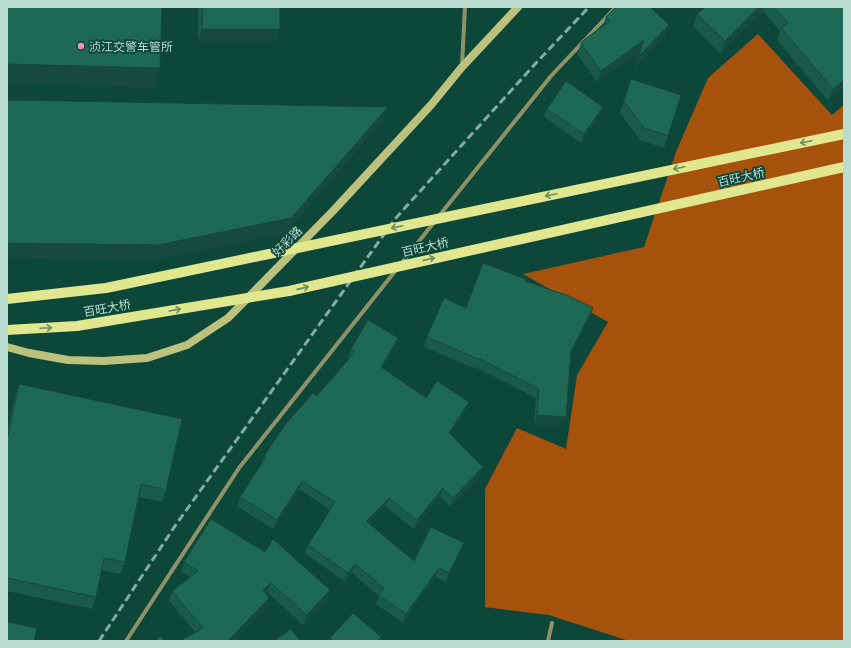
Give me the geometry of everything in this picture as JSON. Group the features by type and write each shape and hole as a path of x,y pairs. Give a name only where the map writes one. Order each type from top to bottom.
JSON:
{"main road":[{"name":"百旺大桥","path":"7,299 106,288 844,134"},
{"name":"百旺大桥","path":"7,330 77,326 289,291 844,167"}],"street":[{"path":"462,67 465,7"},
{"name":"好彩路","path":"7,347 29,353 68,360 104,361 147,358 187,345 228,318 333,211 431,105 462,67 518,7"},
{"path":"126,641 239,468 551,76 616,7"},
{"path":"548,641 552,623"}],"shaded area":[{"path":"758,34 832,115 844,105 844,641 629,641 549,615 485,607 485,489 517,428 566,449 577,375 608,322 523,274 644,247 676,152 708,78"}],"building":[{"name":"浈江交警车管所","path":"7,7 162,7 160,68 7,64"},
{"path":"203,7 280,7 280,29 202,29"},
{"path":"616,7 650,7 669,25 638,57 644,40 601,71 581,43 610,21 606,17"},
{"path":"705,7 759,7 725,41 697,14"},
{"path":"774,7 844,7 844,80 833,89 781,28 788,23"},
{"path":"631,79 681,95 668,136 644,128 624,101"},
{"path":"566,81 603,107 584,134 547,109"},
{"path":"7,100 388,107 291,218 158,245 7,243"},
{"path":"483,263 526,279 525,281 569,296 593,308 571,351 566,417 537,415 539,389 478,358 427,337 444,298 466,308"},
{"path":"368,320 398,338 381,367 426,398 437,381 469,402 449,433 483,467 453,498 443,488 417,520 389,498 366,521 414,561 431,527 464,543 449,573 439,568 406,614 379,595 384,588 355,564 348,573 308,545 335,502 302,481 277,520 240,497 284,426 313,393 317,396 355,352 351,349"},
{"path":"19,384 182,419 166,490 141,484 125,562 104,558 96,597 7,578 7,440"},
{"path":"211,519 265,552 273,539 330,590 307,615 271,583 263,590 269,598 228,641 180,641 203,628 172,591 198,571 184,562"},
{"path":"353,613 381,637 377,641 333,641 330,638"},
{"path":"7,622 37,628 34,641 7,641"},
{"path":"291,629 300,641 274,641"},
{"path":"161,636 164,641 155,641"}],"railway":[{"path":"99,641 175,526 395,219 536,63 589,7"}],"place":[{"name":"浈江交警车管所","path":"81,46"}]}
